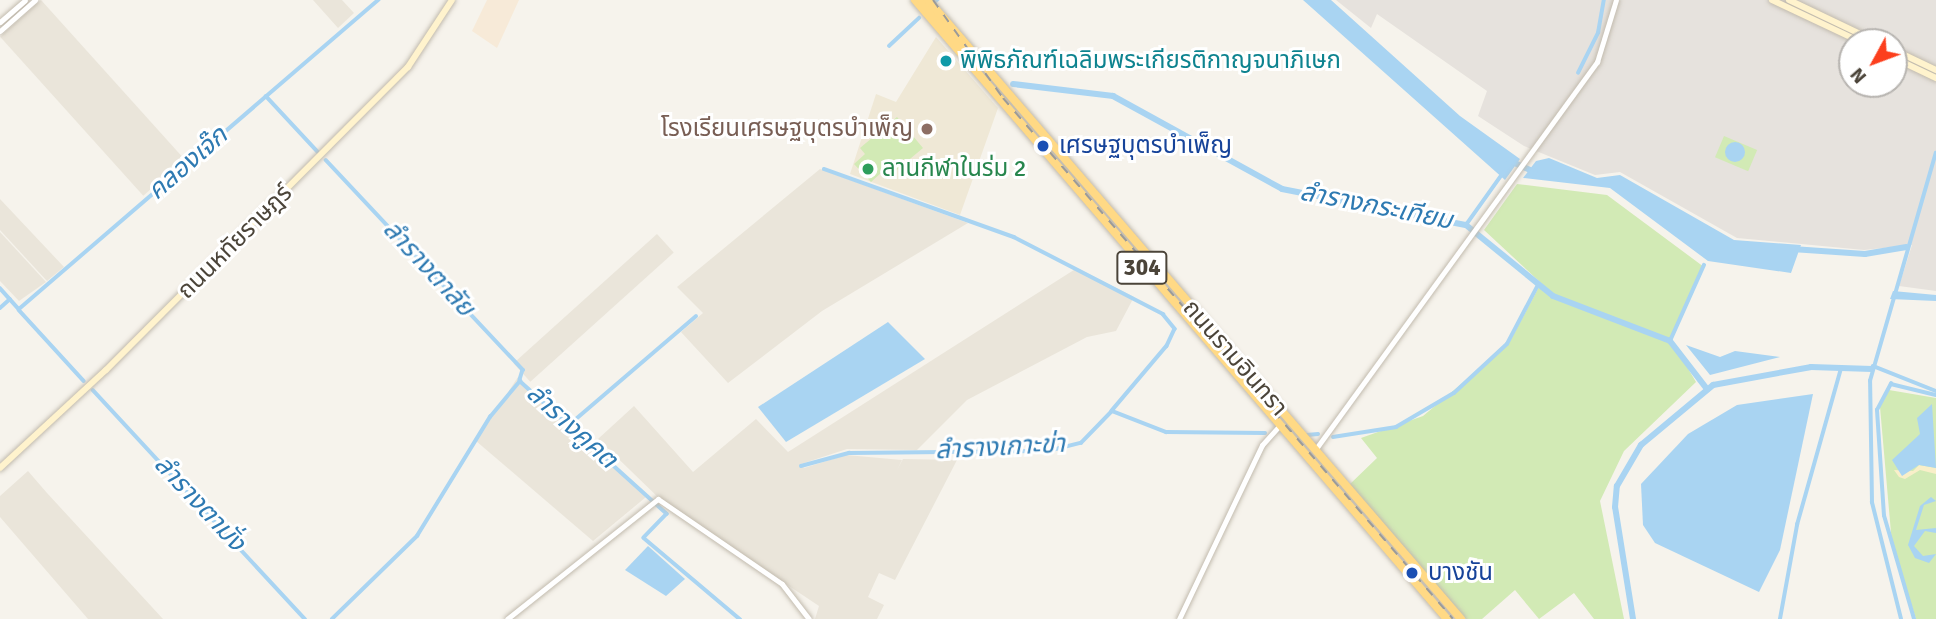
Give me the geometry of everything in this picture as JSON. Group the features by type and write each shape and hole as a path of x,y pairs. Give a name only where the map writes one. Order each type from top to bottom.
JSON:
{"highway":[{"name":"ถนนรามอินทรา","path":"913,0 929,15 1447,619"},
{"path":"921,0 929,15 984,67"},
{"name":"ถนนรามอินทรา","path":"928,0 1461,619"},
{"path":"1371,531 1379,524"}],"main road":[{"name":"ถนนหทัยราษฎร์","path":"0,468 106,370 408,66 452,0"},
{"path":"1772,0 1840,28"},
{"path":"1789,0 1840,28"},
{"path":"1908,57 1936,70"},
{"path":"1908,65 1936,78"}],"street":[{"path":"0,22 24,0"},
{"path":"0,31 36,0"},
{"path":"1315,450 1528,161 1597,62 1616,0"},
{"path":"1180,619 1262,445 1279,426"},
{"path":"507,619 655,502 782,583 809,619"}],"shaded area":[{"path":"41,0 184,159 143,196 0,37"},
{"path":"313,0 342,0 354,13 338,28"},
{"path":"487,0 519,0 497,48 472,31"},
{"path":"1336,0 1936,0 1936,291 1899,286 1912,245 1864,250 1737,238 1620,172 1595,175 1524,146 1478,116 1487,91 1377,14 1371,28"},
{"name":"โรงเรียนเศรษฐบุตรบำเพ็ญ","path":"936,37 998,108 960,215 850,174 876,94 896,102"},
{"path":"820,169 968,223 822,311 728,383 681,332 703,313 677,287"},
{"path":"0,199 64,267 47,281 0,230"},
{"path":"0,232 46,282 19,301 0,281"},
{"path":"657,234 674,253 530,382 514,363"},
{"path":"1077,268 1134,297 1116,331 1087,337 967,400 917,450 847,449 801,464 804,468 846,455 902,460 897,470 903,459 957,460 895,580 879,573 868,597 884,605 877,619 815,619 819,606 663,502 598,439 634,406 693,472 756,419 788,452"},
{"path":"518,377 646,497 593,541 476,441"},
{"path":"28,471 163,619 88,619 0,517 0,496"}],"green space":[{"path":"897,117 923,148 886,179 881,173 871,182 854,164 865,154 860,148"},
{"path":"1724,136 1757,150 1748,171 1715,157"},
{"path":"1517,184 1607,195 1704,267 1671,340 1696,382 1624,451 1600,501 1624,619 1594,619 1574,593 1539,619 1515,590 1482,619 1466,619 1349,485 1377,458 1361,438 1423,416 1508,345 1541,283 1484,230"},
{"path":"1889,390 1936,398 1936,619 1916,619 1892,544 1880,407"}],"sand":[{"path":"1919,465 1936,468 1936,474 1920,470 1905,479 1899,477 1894,470 1913,471"}],"water":[{"path":"1303,0 1331,0 1460,116 1520,159 1505,180"},
{"path":"1735,142 1742,145 1745,152 1742,159 1735,162 1728,159 1725,152 1728,145"},
{"path":"1549,158 1597,178 1620,175 1734,240 1801,245 1791,273 1708,261 1610,188 1523,178 1536,161"},
{"path":"1893,291 1936,295 1936,301 1890,299"},
{"path":"888,322 925,359 786,442 758,407"},
{"path":"1686,345 1720,357 1735,351 1780,357 1710,375"},
{"path":"1813,394 1780,550 1759,592 1655,543 1643,525 1641,484 1688,434 1737,405"},
{"path":"1932,404 1936,468 1919,465 1902,476 1892,460 1920,434 1917,418"},
{"path":"1931,497 1936,501 1924,505 1916,530 1936,528 1936,533 1925,531 1914,546 1923,556 1936,554 1929,563 1915,558 1908,545 1920,506"},
{"path":"648,546 685,579 666,596 625,570"}],"waterway":[{"name":"คลองเจ๊ก","path":"0,288 19,309 378,0"},
{"path":"1578,73 1598,33 1604,0"},
{"path":"889,46 919,18"},
{"name":"ลำรางกระเทียม","path":"1013,84 1113,96 1282,189 1466,225 1553,296 1670,341 1707,389"},
{"name":"ลำรางตาลัย","path":"266,96 318,152"},
{"path":"1901,619 1872,503 1870,381 1936,153"},
{"name":"ลำรางตาลัย","path":"326,160 523,370 520,380"},
{"path":"1510,161 1535,172"},
{"path":"824,169 1014,237 1163,314 1175,329 1167,346 1112,411"},
{"path":"1466,225 1503,173"},
{"path":"1792,249 1865,254 1906,247"},
{"path":"1670,341 1704,265"},
{"name":"ลำรางเกาะข่า","path":"1333,437 1396,427 1454,393 1507,344 1538,285"},
{"name":"คลองเจ๊ก","path":"0,308 10,299"},
{"name":"ลำรางตามั่ง","path":"19,310 84,381"},
{"path":"569,425 696,316"},
{"path":"1873,366 1936,391"},
{"path":"1633,619 1615,507 1617,486 1641,445 1713,385 1811,367 1872,369"},
{"path":"1780,619 1797,525 1841,368"},
{"name":"ลำรางคูคต","path":"332,619 417,536 490,417 520,381 667,514 644,538 740,619"},
{"path":"1914,619 1884,516 1877,410 1891,384 1936,395"},
{"name":"ลำรางตามั่ง","path":"93,390 305,619"},
{"name":"ลำรางเกาะข่า","path":"801,466 849,453 1048,451 1081,443 1112,411 1166,432 1265,433"},
{"name":"ลำรางเกาะข่า","path":"1307,435 1318,434"}],"railway":[{"path":"933,0 1003,98 1453,619"}],"place":[{"name":"พิพิธภัณฑ์เฉลิมพระเกียรติกาญจนาภิเษก","path":"946,61"},
{"name":"โรงเรียนเศรษฐบุตรบำเพ็ญ","path":"927,129"},
{"name":"เศรษฐบุตรบำเพ็ญ","path":"1043,146"},
{"name":"ลานกีฬาในร่ม 2","path":"868,169"},
{"name":"บางชัน","path":"1412,573"}]}
